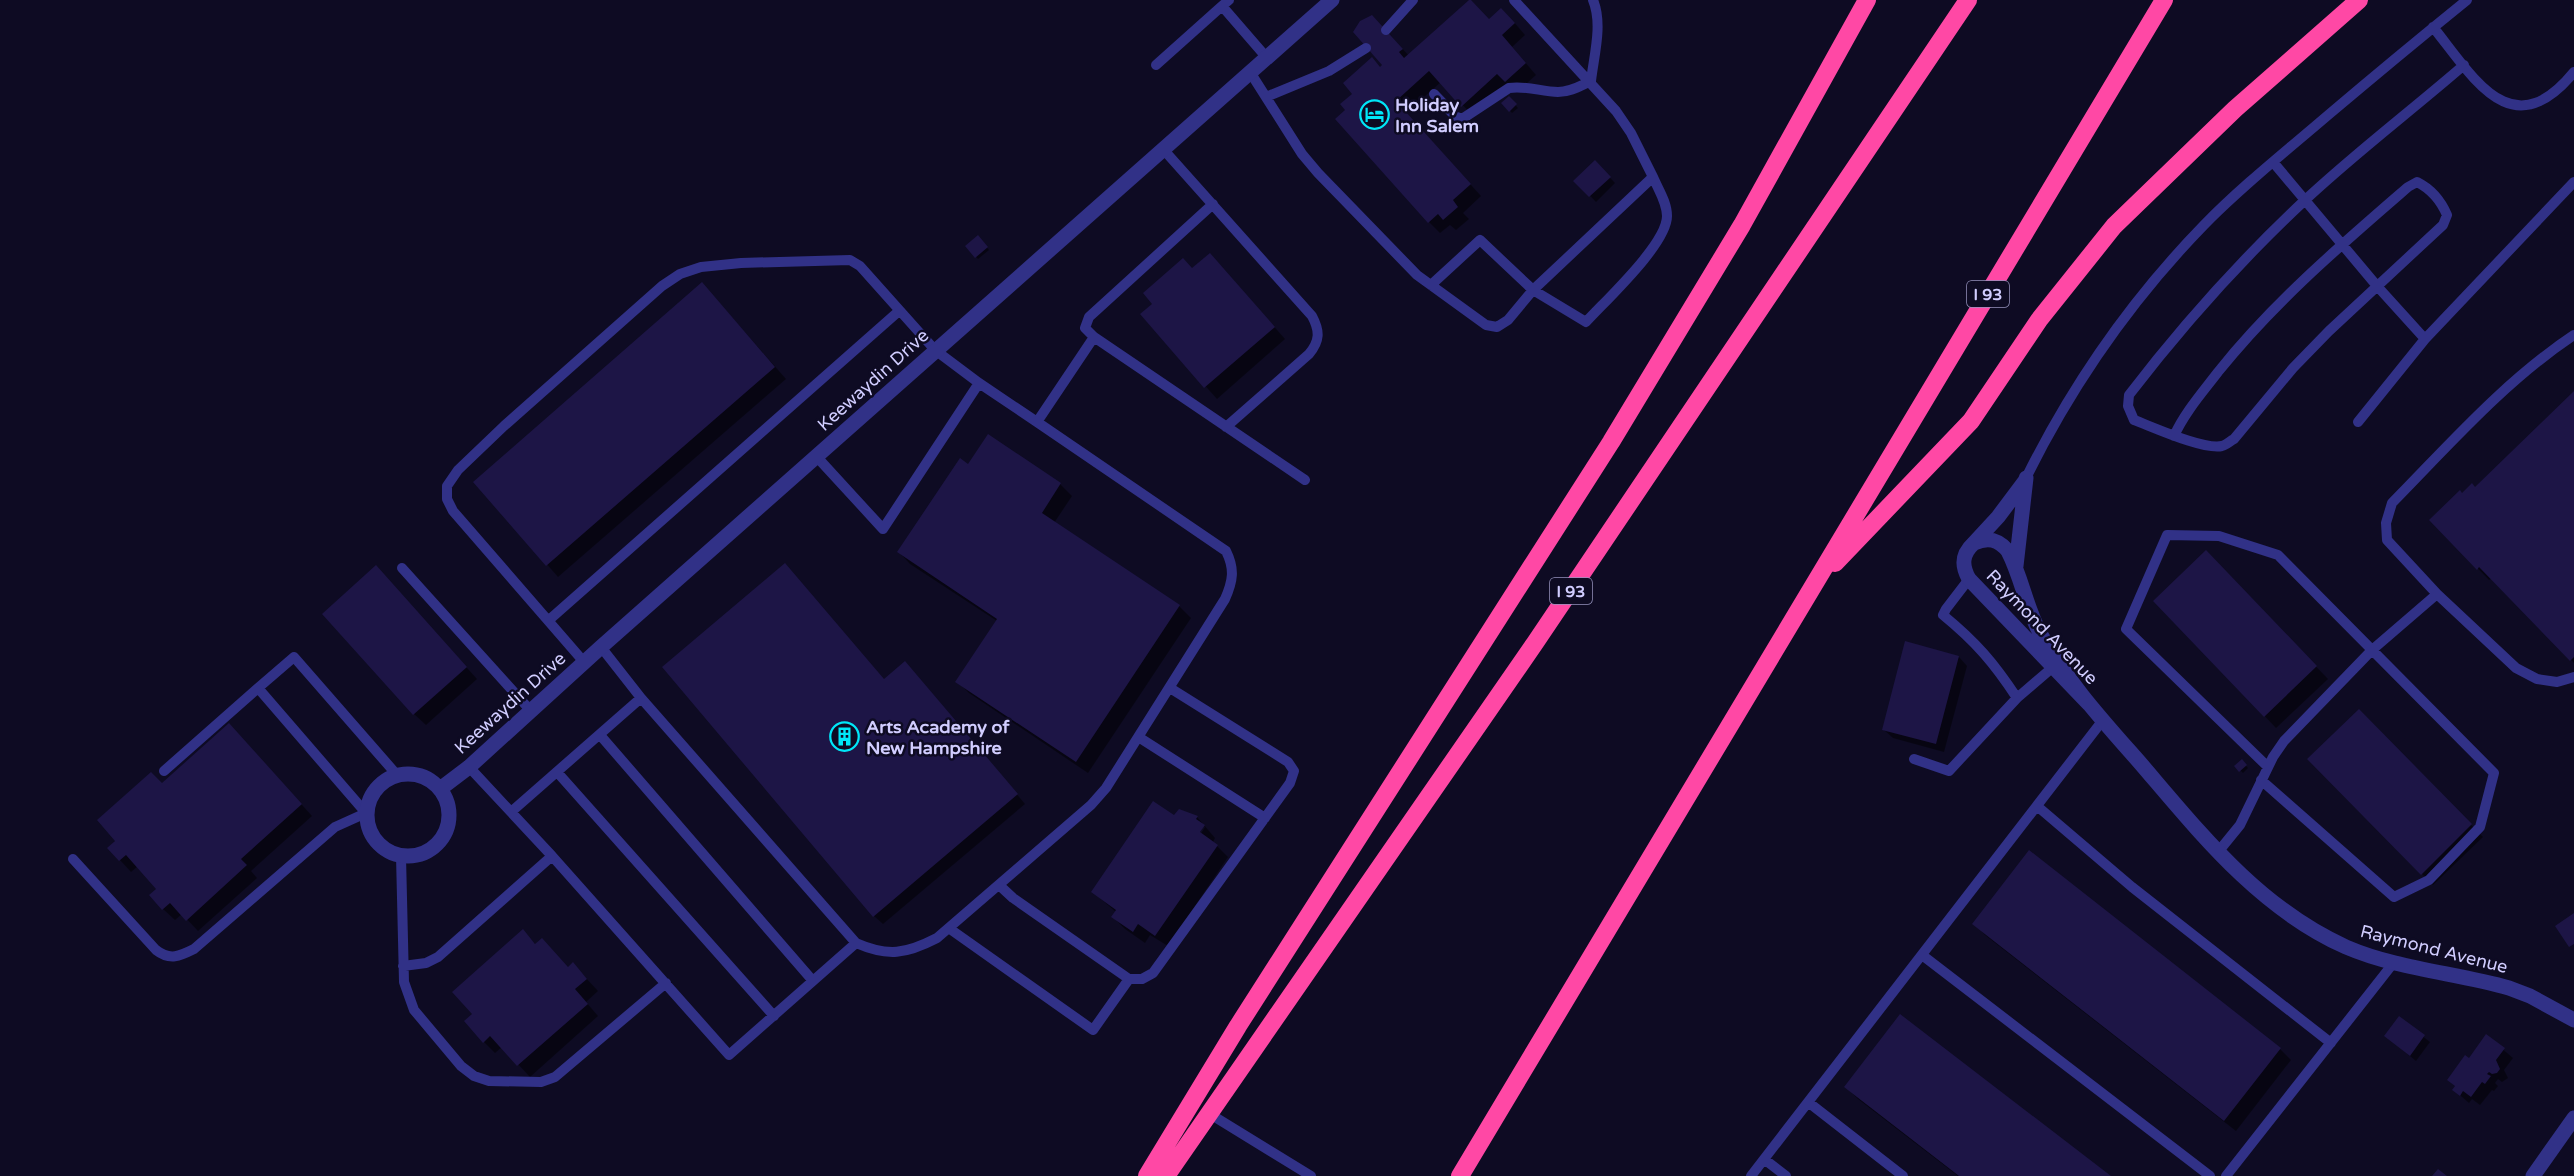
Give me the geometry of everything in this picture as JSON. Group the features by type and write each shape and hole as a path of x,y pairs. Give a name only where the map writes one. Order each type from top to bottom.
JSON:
{"highway":[{"path":"1147,1176 1238,1026 1611,442 1742,225 1867,0"},
{"name":"I 93","path":"1166,1176 1536,643 1968,0"},
{"name":"I 93","path":"1460,1176 2164,0"},
{"path":"1812,588 1971,421 2039,320 2114,226 2235,109 2359,0"}],"street":[{"name":"Keewaydin Drive","path":"440,789 469,767 935,350 1332,0"},
{"path":"1974,543 1998,517 2026,478"},
{"path":"2016,569 2026,478"},
{"name":"Raymond Avenue","path":"2089,704 2059,663 2039,630 2030,613 2008,551 2003,544 1990,539 1974,543 1964,556 1963,564 1969,579 2089,704 2218,852 2257,891 2318,932 2348,948 2395,962 2509,988 2530,996 2574,1020"},
{"path":"397,776 420,776 440,789 446,800 450,812 449,824 444,836 426,853 401,856 380,845 372,835 366,813 370,800 376,789 385,781 397,776"},
{"path":"2533,1176 2574,1118"}],"lane":[{"path":"1386,30 1413,0"},
{"path":"1431,285 1480,240 1533,290 1586,322 1653,250 1667,219 1666,206 1653,177 1631,133 1616,111 1591,81 1514,0"},
{"path":"1591,81 1598,25 1597,9 1593,0"},
{"path":"2026,478 2072,394 2125,317 2155,279 2204,226 2273,162 2467,0"},
{"path":"1156,65 1225,3 1267,58"},
{"path":"2433,27 2484,90 2503,102 2516,105 2540,103 2552,95 2574,72"},
{"path":"1266,97 1329,71 1366,48"},
{"path":"2174,436 2183,416 2231,356 2273,309 2341,244 2408,187 2417,182 2428,187 2444,207 2447,215 2443,225 2294,368 2234,439 2223,446 2212,446 2174,436 2134,420 2128,406 2129,395 2208,297 2305,200 2464,65"},
{"path":"1250,72 1302,154 1318,173 1417,274 1486,326 1497,327 1508,320 1533,290 1653,177"},
{"path":"1434,94 1455,116 1462,119 1509,88 1559,92 1571,90 1591,81"},
{"path":"1163,149 1312,316 1318,327 1315,346 1309,354 1226,427"},
{"path":"2273,162 2377,286 2425,339"},
{"path":"2358,422 2425,339 2574,182"},
{"path":"1213,204 1089,317 1085,328 1094,337 1305,480"},
{"path":"584,662 453,511 447,499 447,486 458,470 504,426 662,286 680,274 701,267 753,262 850,260 860,266 935,350 979,384 1227,550 1233,564 1233,581 1225,599 1119,771 1091,805 950,929 920,947 903,951 886,953 856,943 641,698 601,647"},
{"path":"549,620 898,311"},
{"path":"2574,335 2550,351 2488,407 2392,503 2386,523 2387,540 2437,594 2516,668 2537,680 2557,682 2574,677"},
{"path":"1036,422 1094,337"},
{"path":"816,456 883,529 979,384"},
{"path":"2261,780 2394,897 2429,880 2481,827 2494,773 2278,555 2218,536 2167,535 2126,628 2268,767"},
{"path":"402,568 531,711"},
{"path":"1969,579 1943,615 1970,637 1994,663 2017,698"},
{"path":"2218,852 2240,825 2261,780 2284,741 2372,650 2437,594"},
{"path":"164,771 294,657 397,776"},
{"path":"1914,759 1949,771 2017,698 2052,668"},
{"path":"73,859 156,950 165,957 178,957 194,949 335,826 366,813 258,688"},
{"path":"999,885 1013,898 1129,979 1142,979 1153,973 1290,783 1294,771 1288,762 1170,688"},
{"path":"511,812 641,698"},
{"path":"1751,1176 2103,720"},
{"path":"600,735 813,981"},
{"path":"1140,738 1265,818"},
{"path":"469,767 552,856 729,1055 856,943"},
{"path":"557,772 774,1016"},
{"path":"2037,806 2142,894 2331,1043"},
{"path":"401,856 405,989 414,1010 461,1066 474,1076 489,1081 541,1082 555,1077 666,983"},
{"path":"403,966 426,963 438,957 552,856"},
{"path":"950,929 1093,1030 1129,979"},
{"path":"1922,955 2211,1176"},
{"path":"2226,1176 2395,962"},
{"path":"1808,1102 1903,1176"},
{"path":"1210,1114 1311,1176"},
{"path":"1764,1159 1786,1176"}],"building":[{"name":"Holiday Inn Salem","path":"1469,0 1489,19 1501,8 1515,23 1502,35 1526,63 1505,82 1497,74 1461,107 1429,71 1396,101 1471,184 1453,200 1458,207 1443,220 1438,214 1428,223 1335,119 1345,110 1340,104 1352,94 1343,83 1372,57 1380,67 1382,65 1353,32 1360,21 1372,15 1403,49 1399,52 1404,58"},
{"path":"1509,96 1517,104 1509,112 1501,103"},
{"path":"1595,160 1611,177 1589,197 1573,181"},
{"path":"978,235 988,247 975,258 965,246"},
{"path":"1210,253 1275,327 1204,388 1140,314 1152,304 1143,293 1183,258 1192,268"},
{"path":"702,282 775,367 546,566 473,482"},
{"path":"2574,391 2574,657 2570,661 2479,567 2477,570 2429,520 2460,490 2462,493 2472,483 2475,487"},
{"path":"988,434 1061,483 1042,513 1180,605 1076,762 955,682 997,619 897,552 960,458 968,464"},
{"path":"2206,550 2317,666 2264,717 2153,601"},
{"name":"Arts Academy of New Hampshire","path":"785,563 884,679 905,661 1018,794 873,917 662,667"},
{"path":"376,565 467,667 413,715 322,614"},
{"path":"1905,641 1959,656 1936,744 1882,730"},
{"path":"2359,709 2472,824 2421,875 2307,759"},
{"path":"229,723 302,804 241,859 247,865 186,921 170,903 162,910 149,895 156,889 126,855 119,861 107,848 115,841 97,820 151,772 162,783"},
{"path":"2242,759 2247,765 2239,772 2234,766"},
{"path":"1153,801 1174,815 1179,809 1198,816 1196,819 1205,825 1200,832 1218,845 1155,936 1138,924 1133,932 1111,917 1116,910 1091,892"},
{"path":"2029,850 2281,1048 2224,1121 1972,924"},
{"path":"2574,913 2574,944 2569,947 2555,926"},
{"path":"523,929 535,944 542,938 568,967 573,962 587,979 575,989 588,1004 517,1066 490,1036 483,1043 464,1021 472,1014 452,992"},
{"path":"1900,1014 2111,1176 1959,1176 1844,1087"},
{"path":"2399,1016 2425,1035 2410,1056 2384,1036"},
{"path":"2486,1034 2505,1048 2496,1060 2500,1069 2497,1073 2489,1072 2487,1074 2491,1076 2485,1084 2482,1082 2471,1097 2463,1091 2460,1096 2452,1090 2455,1086 2447,1080 2465,1055 2469,1058"},
{"path":"2438,1169 2447,1176 2432,1176"}],"place":[{"name":"Holiday Inn Salem","path":"1374,115"},
{"name":"Arts Academy of New Hampshire","path":"845,737"}]}
